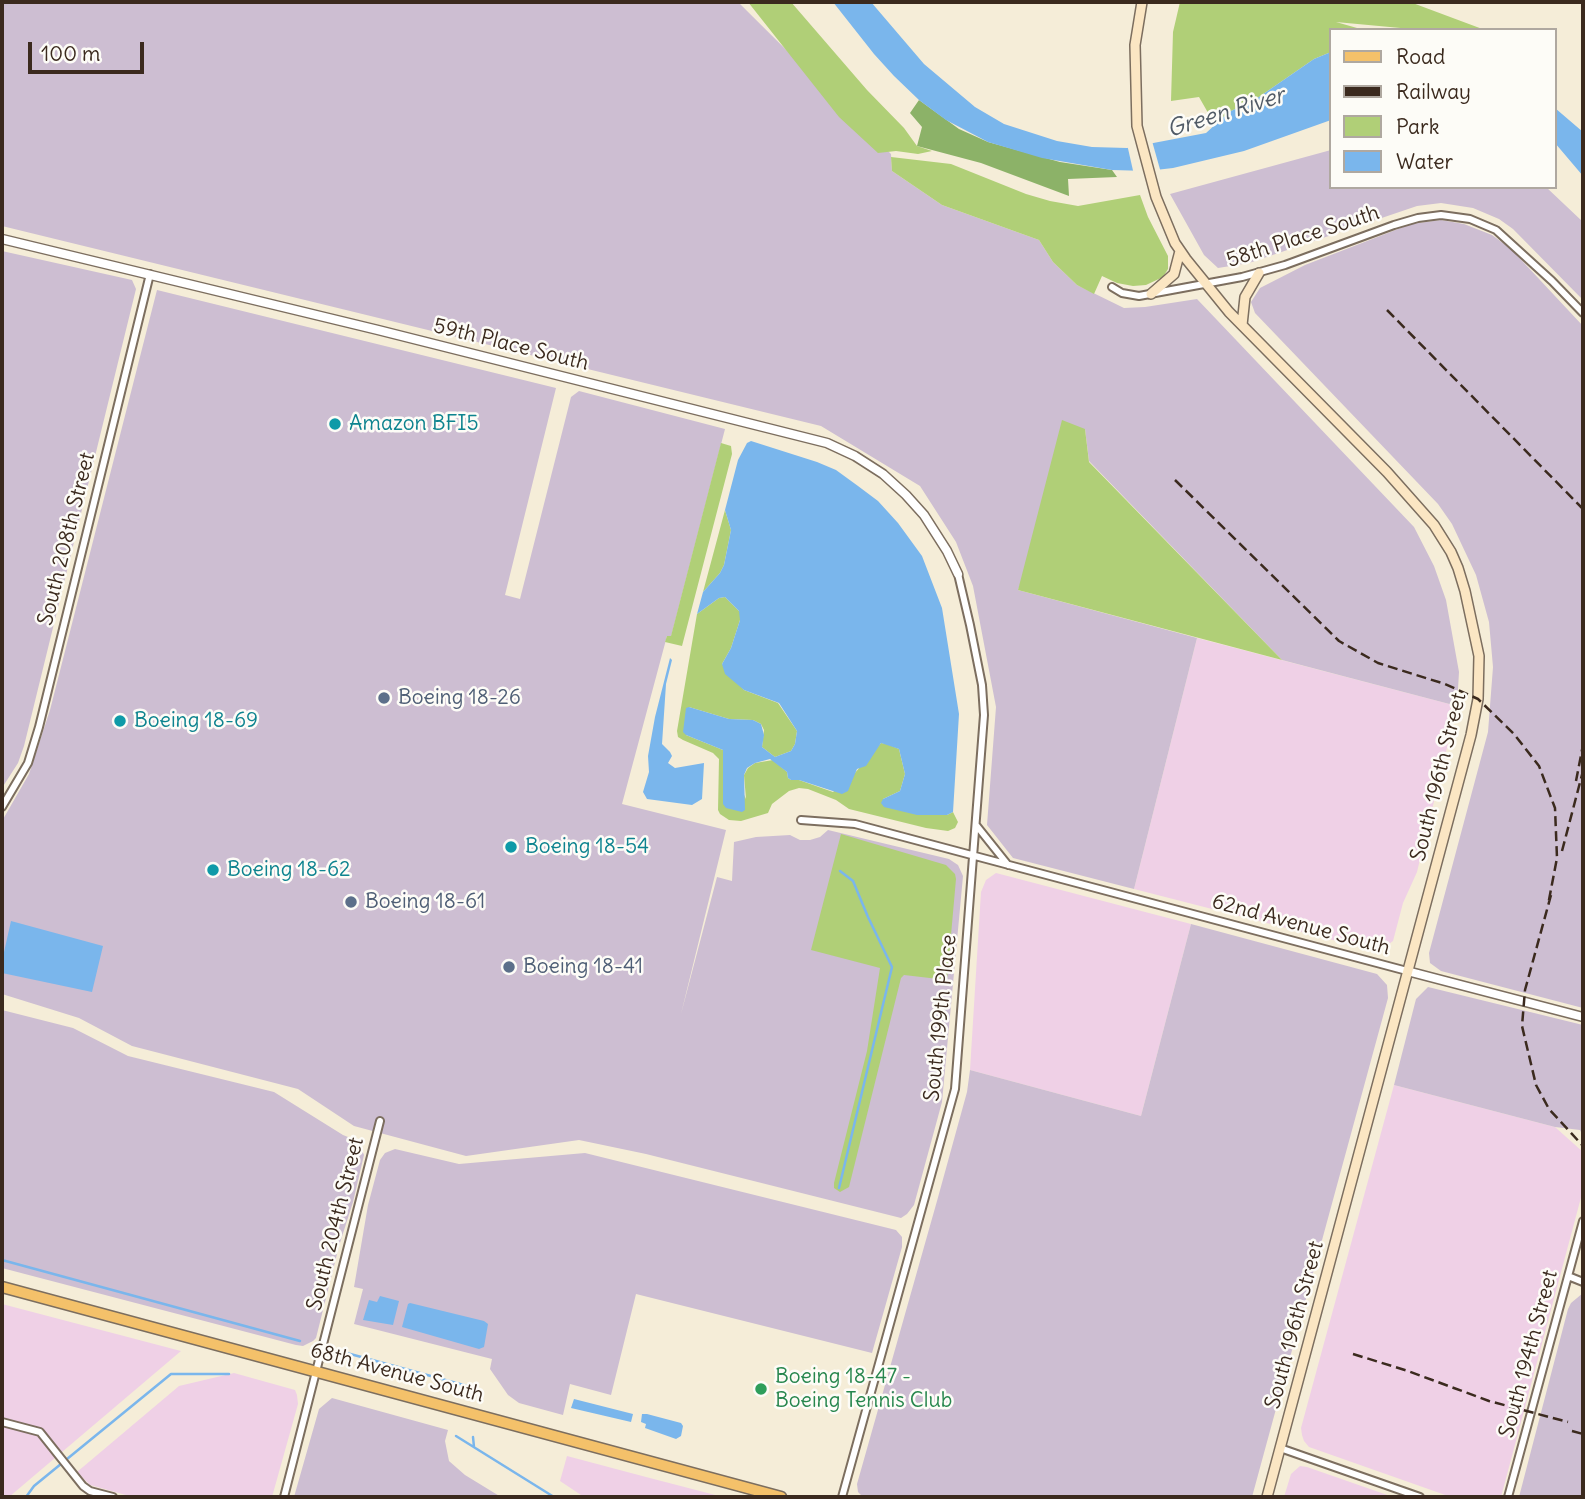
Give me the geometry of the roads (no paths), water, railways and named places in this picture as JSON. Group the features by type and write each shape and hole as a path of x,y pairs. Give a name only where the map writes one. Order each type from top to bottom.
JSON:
{"main road":[{"name":"South 196th Street","path":"1142,2 1135,45 1137,126 1156,197 1180,251 1242,326 1419,507 1451,552 1465,591 1479,656 1478,699 1471,735 1266,1497"},
{"path":"1151,294 1174,274 1180,251"},
{"path":"1242,326 1245,297 1259,273"},
{"name":"68th Avenue South","path":"2,1287 781,1497"}],"street":[{"name":"58th Place South","path":"1112,288 1131,295 1206,285 1259,273 1394,225 1430,216 1455,216 1483,223 1508,240 1583,313"},
{"name":"59th Place South","path":"2,239 827,443 855,456 883,474 906,495 924,515 958,574"},
{"name":"South 208th Street","path":"2,806 27,763 39,727 150,274"},
{"name":"South 199th Place","path":"842,1497 955,1089 984,715 982,685 971,625 958,574"},
{"name":"62nd Avenue South","path":"801,820 855,824 1583,1017"},
{"path":"976,825 1010,866"},
{"name":"South 204th Street","path":"284,1497 380,1121"},
{"name":"South 194th Street","path":"1508,1497 1583,1221"},
{"path":"1568,1276 1583,1282"},
{"path":"2,1422 40,1433 73,1476 90,1491 113,1497"},
{"path":"1280,1448 1420,1497"}],"water":[{"path":"833,2 871,2 924,64 975,107 1004,124 1057,141 1092,147 1127,148 1206,133 1229,112 1256,99 1314,59 1330,52 1330,120 1244,151 1173,168 1147,171 1112,170 1042,158 988,142 946,120 919,100 874,54"},
{"path":"1557,110 1583,132 1583,176 1557,145"},
{"path":"751,441 836,470 878,501 922,556 942,608 959,714 953,812 947,815 917,815 884,807 881,803 883,799 900,791 905,774 899,749 881,743 866,766 857,769 848,791 842,794 799,780 791,780 787,772 770,759 747,768 744,775 745,810 742,812 726,808 723,804 723,750 683,732 686,708 689,707 729,719 753,720 761,724 764,735 762,747 775,757 791,751 795,744 797,731 779,703 744,690 725,674 722,664 731,648 740,620 739,611 725,597 719,598 697,614 703,592 724,565 731,530 725,510 738,460 747,443"},
{"path":"670,658 672,660 666,684 662,744 672,756 668,763 675,768 704,763 702,799 692,805 647,799 643,792 649,772 648,756 655,717"},
{"path":"11,921 103,946 92,992 2,973"},
{"path":"380,1296 399,1301 393,1325 363,1320 369,1300 377,1302"},
{"path":"410,1303 484,1321 488,1324 484,1347 479,1349 402,1327"},
{"path":"574,1399 633,1414 631,1422 571,1408"},
{"path":"642,1414 681,1423 681,1436 676,1439 645,1428 646,1424 641,1422"}],"waterway":[{"path":"839,1188 892,967 853,881 840,871"},
{"path":"2,1260 300,1341"},
{"path":"343,1352 471,1387"},
{"path":"26,1497 34,1486 171,1374 229,1374"},
{"path":"456,1436 554,1497"},
{"path":"473,1437 474,1447"}],"railway":[{"path":"1387,310 1583,509"},
{"path":"1175,480 1339,641 1378,663 1445,684 1478,699 1514,734 1539,766 1555,808 1557,858 1548,905"},
{"path":"1576,781 1583,745"},
{"path":"1562,851 1583,771"},
{"path":"1551,895 1525,990 1522,1026 1536,1085 1549,1109 1583,1146"},
{"path":"1353,1354 1489,1401 1568,1422"},
{"path":"1572,1431 1583,1434"}],"place":[{"name":"Amazon BFI5","path":"335,424"},
{"name":"Boeing 18-26","path":"384,698"},
{"name":"Boeing 18-69","path":"120,721"},
{"name":"Boeing 18-54","path":"511,847"},
{"name":"Boeing 18-62","path":"213,870"},
{"name":"Boeing 18-61","path":"351,902"},
{"name":"Boeing 18-41","path":"509,967"},
{"name":"Boeing 18-47 - Boeing Tennis Club","path":"761,1389"}],"water label":[{"name":"Green River","path":"1226,113"}]}
